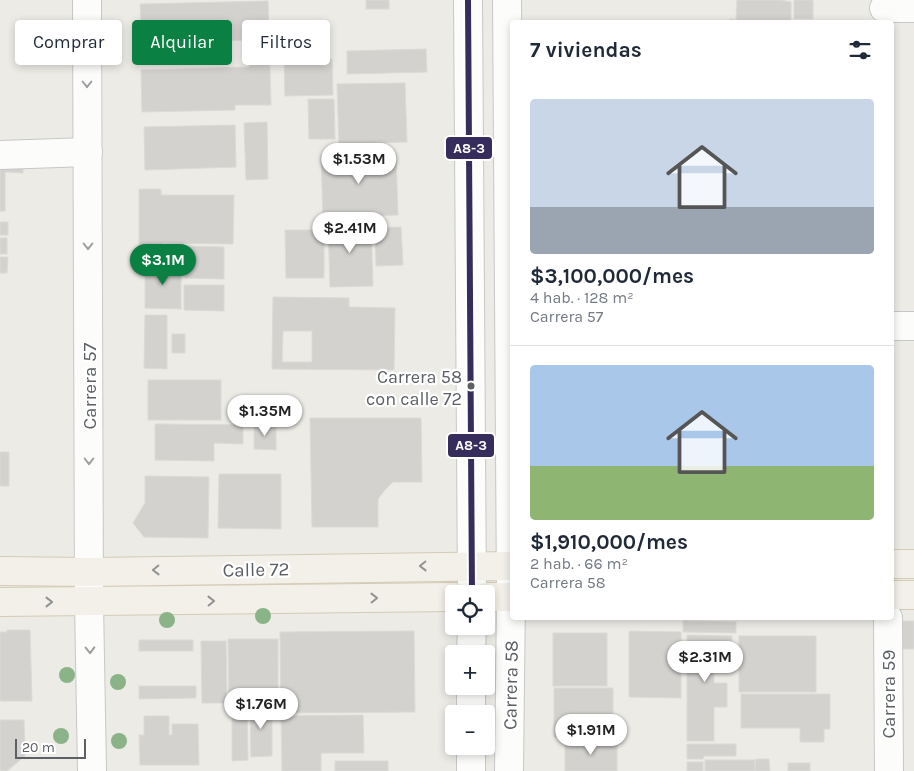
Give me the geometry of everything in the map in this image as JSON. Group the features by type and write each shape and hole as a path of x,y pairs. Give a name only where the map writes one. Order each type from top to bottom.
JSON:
{"main road":[{"path":"894,564 914,564"},
{"name":"Calle 72","path":"0,571 90,572 510,566"},
{"path":"894,595 914,595"},
{"name":"Calle 72","path":"0,602 445,597"}],"street":[{"name":"Carrera 57","path":"86,0 92,771"},
{"path":"468,0 472,585"},
{"name":"Carrera 58","path":"507,0 510,384"},
{"path":"884,10 914,8"},
{"path":"0,155 88,152"},
{"path":"470,203 508,203"},
{"path":"894,326 914,326"},
{"name":"Carrera 58","path":"509,771 503,597 510,573"},
{"name":"Carrera 59","path":"888,620 889,771"},
{"path":"471,755 471,771"}],"building":[{"path":"366,0 389,0 389,9 366,9"},
{"path":"737,0 780,0 791,2 791,20 736,20"},
{"path":"794,0 813,0 813,19 794,19"},
{"path":"268,1 269,20 242,20 242,40 232,40 232,20 141,20 140,4"},
{"path":"426,49 427,72 347,74 347,51"},
{"path":"330,59 332,59 333,95 285,96 284,65 330,65"},
{"path":"249,65 270,65 271,105 235,105 235,110 142,112 141,70 249,67"},
{"path":"405,83 407,142 339,144 337,84"},
{"path":"308,99 334,99 335,139 309,139"},
{"path":"267,122 268,179 246,180 244,123"},
{"path":"235,125 236,167 145,170 144,127"},
{"path":"396,154 398,215 323,217 321,155"},
{"path":"0,159 23,159 23,173 5,172 5,211 0,211"},
{"path":"139,189 161,189 161,195 234,195 233,244 162,243 162,248 139,248"},
{"path":"0,222 8,222 8,235 0,235"},
{"path":"371,222 373,286 330,287 328,223"},
{"path":"401,227 403,265 376,266 375,228"},
{"path":"285,230 324,230 324,278 286,278"},
{"path":"0,238 7,238 7,254 0,254"},
{"path":"185,246 224,247 224,279 185,278"},
{"path":"0,257 8,257 7,273 0,273"},
{"path":"145,262 181,263 181,309 145,308"},
{"path":"184,285 224,285 224,311 184,310"},
{"path":"273,297 349,298 349,307 395,308 394,370 272,369","holes":["283,331 312,331 312,362 282,362"]},
{"path":"145,315 167,315 167,369 144,368"},
{"path":"172,334 185,334 185,353 172,353"},
{"path":"148,380 221,380 221,420 148,420"},
{"path":"310,418 421,418 422,482 393,482 384,491 378,499 378,527 312,527"},
{"path":"155,424 243,425 243,444 214,443 214,461 155,460"},
{"path":"254,425 276,425 276,450 254,449"},
{"path":"0,452 9,452 9,486 0,486"},
{"path":"219,474 281,474 281,529 218,528"},
{"path":"145,476 209,477 208,538 144,537 133,523 145,503"},
{"path":"683,621 736,622 736,633 683,632"},
{"path":"901,621 914,621 914,649 901,649"},
{"path":"7,630 30,630 32,701 0,701 0,632 7,632"},
{"path":"414,631 415,712 281,713 280,632"},
{"path":"629,631 681,632 681,698 629,697"},
{"path":"553,633 607,633 607,686 553,686"},
{"path":"687,635 732,636 731,665 714,665 714,683 727,683 727,707 714,707 714,741 687,741"},
{"path":"739,636 816,636 816,692 739,692"},
{"path":"228,639 278,639 278,698 229,699"},
{"path":"139,640 193,640 193,651 139,651"},
{"path":"201,641 226,641 227,703 202,703"},
{"path":"139,686 196,686 196,698 139,699"},
{"path":"554,688 613,688 613,737 554,737"},
{"path":"741,694 830,694 830,729 824,729 824,742 800,742 800,728 741,728"},
{"path":"247,703 248,760 232,761 232,704"},
{"path":"250,704 272,704 272,756 251,757"},
{"path":"363,715 364,753 321,753 321,771 282,771 281,716"},
{"path":"144,716 169,716 169,735 172,735 172,724 198,724 199,765 140,765 139,735 144,735"},
{"path":"0,720 24,720 25,756 7,771 0,771"},
{"path":"565,740 617,740 617,771 565,771"},
{"path":"687,744 736,744 736,756 704,756 703,759 687,759"},
{"path":"756,759 769,759 770,771 755,771"},
{"path":"705,760 755,760 755,771 705,771"},
{"path":"335,761 388,761 388,771 335,771"},
{"path":"687,762 703,762 703,771 687,771"},
{"path":"788,763 810,763 810,771 788,771"}],"transit line":[{"name":"A8-3","path":"468,0 472,585"}],"place":[{"name":"Carrera 58 con calle 72","path":"471,386"}]}
